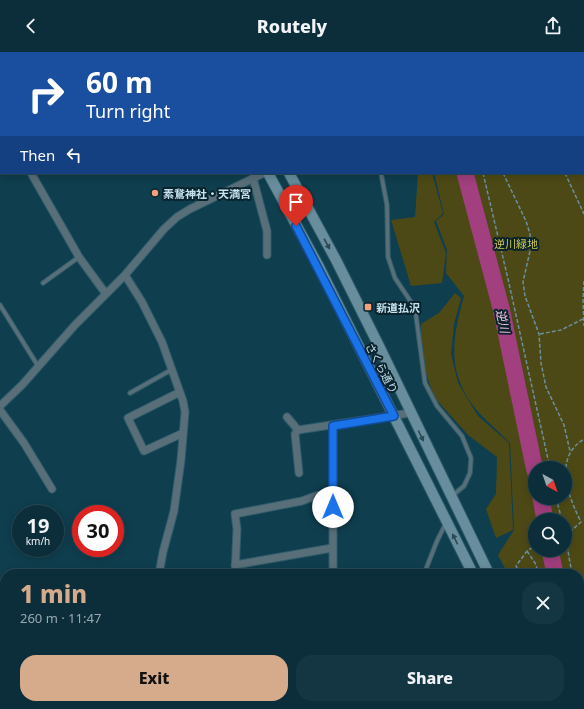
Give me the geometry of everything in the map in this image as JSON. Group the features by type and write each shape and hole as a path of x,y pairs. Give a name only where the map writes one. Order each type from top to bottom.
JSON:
{"street":[{"path":"32,174 79,257 106,294"},
{"path":"0,406 106,294 125,276 164,230 178,217 190,209 262,174"},
{"name":"さくら通り","path":"269,174 394,416 470,569"},
{"name":"さくら通り","path":"290,174 336,260 487,569"},
{"path":"253,178 268,231 267,255"},
{"path":"125,276 142,302 162,342 180,392 184,412 181,460 174,511 160,569"},
{"path":"180,392 128,418 144,451 182,433"},
{"path":"0,410 24,443 52,489"},
{"path":"298,430 333,426 410,413"},
{"path":"287,417 298,430"},
{"path":"333,426 333,569"},
{"path":"298,430 295,434 299,473"},
{"path":"235,569 237,529 235,514 302,501 318,495 333,494"},
{"path":"235,565 332,548"}],"lane":[{"path":"381,174 387,205 388,257 395,278 415,308 425,383 438,406 462,436 471,458 470,473 464,486 451,497"},
{"path":"43,284 79,257"},
{"path":"0,305 38,366"},
{"path":"130,393 172,369"},
{"path":"426,569 436,541 447,522"}],"path":[{"path":"483,174 503,255 548,461"},
{"path":"503,174 526,221 530,234 530,250 523,282 526,296 539,334 541,363 546,387 564,425 570,451 566,464 566,482 571,502 584,525"},
{"path":"565,174 584,214"},
{"path":"584,281 584,326"},
{"path":"539,334 561,330 583,319"},
{"path":"570,451 584,439"},
{"path":"572,530 582,522"},
{"path":"518,569 516,566 528,551"},
{"path":"532,557 537,569"},
{"path":"569,557 571,569"}],"green space":[{"path":"418,174 432,174 443,213 434,222 446,253 442,283 411,286 391,220 415,217"},
{"name":"逆川緑地","path":"434,174 584,174 584,569 505,569 498,555 514,530 510,443 470,402 457,373 454,344 464,296 446,273 447,250 436,221 444,214"},
{"path":"455,293 461,298 454,324 451,354 458,383 478,416 509,443 513,530 496,538 486,509 496,494 497,457 468,435 434,397 421,359 421,324 439,313"}],"waterway":[{"name":"逆川","path":"465,174 501,308 533,461"},
{"name":"逆川","path":"542,505 544,513"},
{"name":"逆川","path":"551,557 554,569"}],"place":[{"name":"素鵞神社・天満宮","path":"155,193"},
{"name":"新道払沢","path":"368,307"}],"route":[{"path":"296,226 318,266 361,354 394,416 333,426 333,507"}]}
